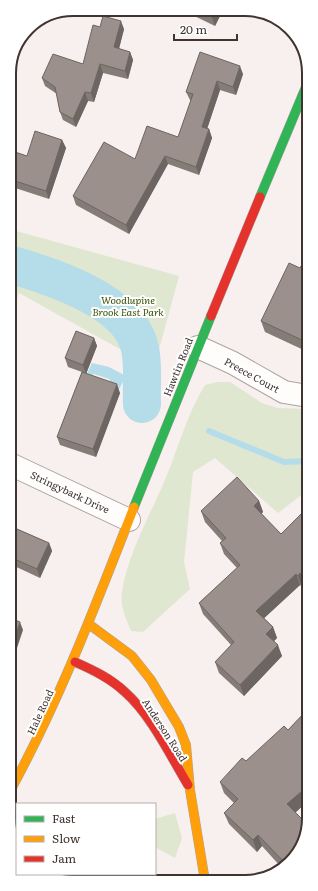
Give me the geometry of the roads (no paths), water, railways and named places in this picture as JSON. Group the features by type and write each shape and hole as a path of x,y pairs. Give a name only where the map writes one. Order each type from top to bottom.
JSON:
{"main road":[{"name":"Hawtin Road","path":"75,662 129,520 198,347 302,96"},
{"name":"Anderson Road","path":"90,625 132,656 166,702 186,745 190,790 204,875"},
{"name":"Anderson Road","path":"75,662 101,674 125,692 144,714 190,790"},
{"name":"Hale Road","path":"16,781 34,750 75,662"}],"street":[{"name":"Preece Court","path":"198,347 233,363 284,392 302,395"},
{"name":"Stringybark Drive","path":"16,467 129,520"}],"water":[{"path":"92,363 109,367 126,376 118,391 109,379 94,374 89,379 86,376"}],"waterway":[{"path":"16,266 46,276 87,293 106,304 122,317 134,332 140,349 142,370 142,404"},
{"path":"209,431 284,462 302,461"}],"park label":[{"name":"Woodlupine Brook East Park","path":"128,306"}]}
